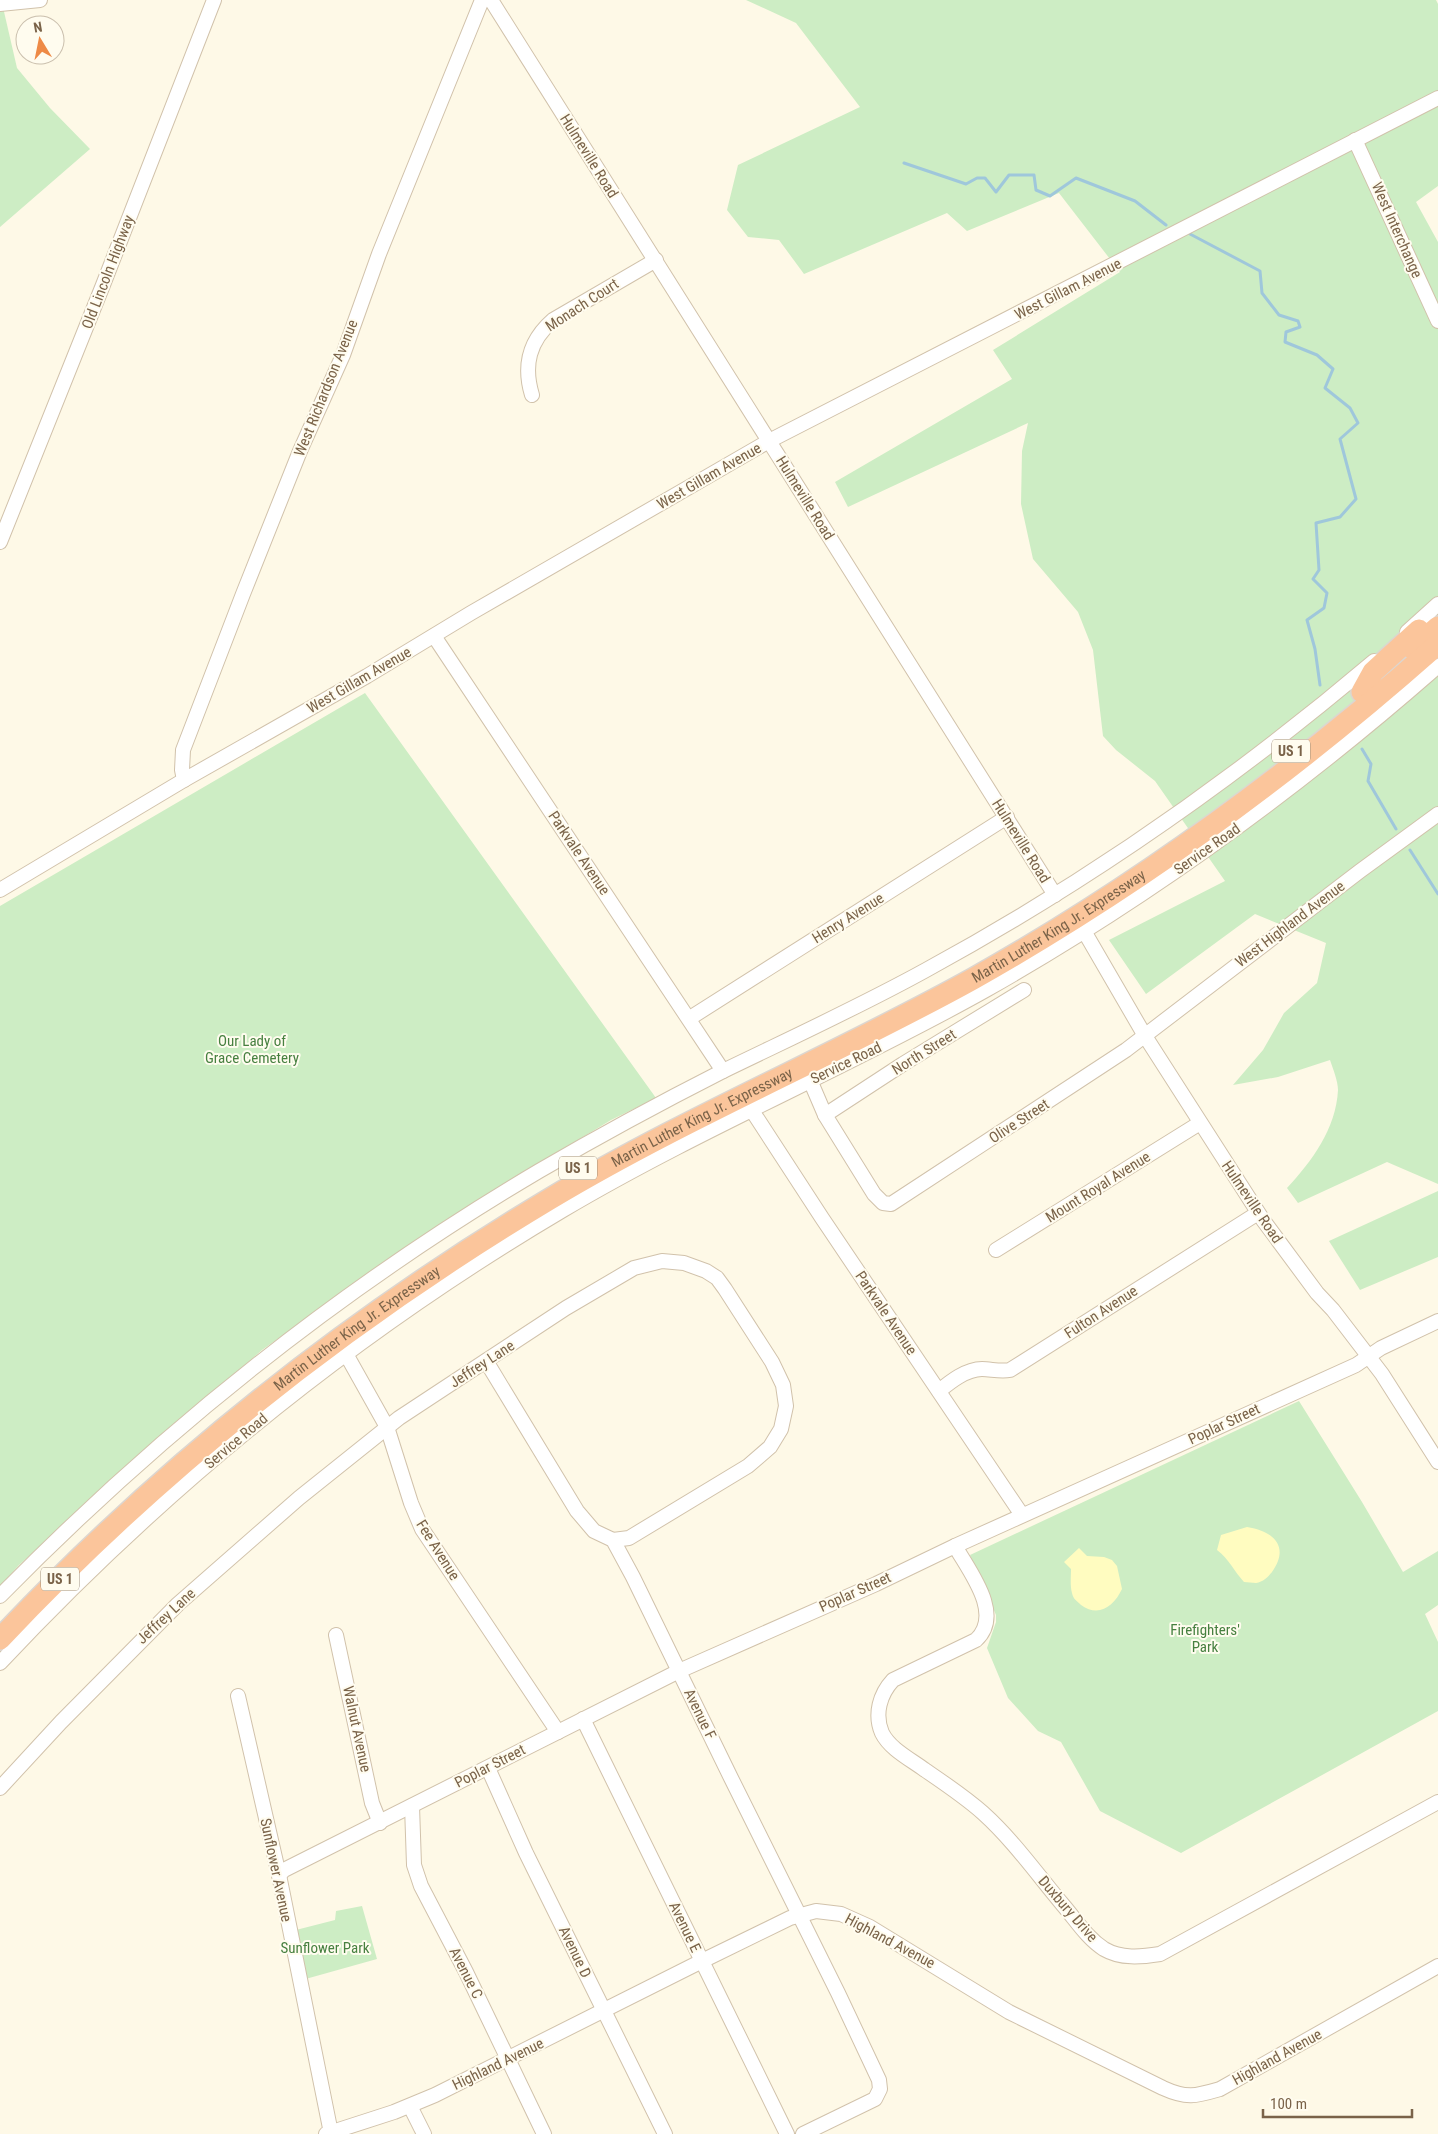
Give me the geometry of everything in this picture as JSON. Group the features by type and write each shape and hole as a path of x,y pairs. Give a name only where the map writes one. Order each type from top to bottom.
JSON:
{"highway":[{"path":"1362,692 1373,672 1438,613"},
{"name":"Martin Luther King Jr. Expressway","path":"0,1620 112,1510 201,1432 306,1348 408,1274 522,1201 640,1133 890,1008 969,966 1129,868 1211,811 1303,741 1438,627"},
{"name":"Martin Luther King Jr. Expressway","path":"0,1639 83,1556 202,1448 328,1347 416,1285 506,1226 638,1149 742,1095 896,1020 1022,950 1091,908 1181,848 1269,784 1354,718 1438,644"},
{"path":"1354,718 1438,654"}],"street":[{"path":"0,4 40,0"},
{"name":"Old Lincoln Highway","path":"0,542 214,0"},
{"name":"West Richardson Avenue","path":"184,780 182,770 183,750 191,729 300,451 343,355 382,245 482,0"},
{"name":"Hulmeville Road","path":"491,0 656,260 862,592 1055,895"},
{"name":"West Gillam Avenue","path":"0,890 184,780 295,718 769,441 1438,98"},
{"name":"West Interchange","path":"1356,140 1438,321"},
{"name":"Monach Court","path":"532,395 527,378 531,348 544,328 553,320 656,260"},
{"path":"0,1596 101,1498 183,1425 260,1362 355,1291 445,1230 537,1172 632,1118 922,973 1055,895 1164,824 1251,760 1334,695 1438,604"},
{"name":"Parkvale Avenue","path":"434,636 690,1018 723,1071"},
{"name":"Service Road","path":"0,1663 94,1568 172,1496 254,1426 346,1354 425,1298 553,1216 654,1159 944,1013 1017,972 1084,931 1190,861 1272,802 1357,736 1438,666"},
{"name":"West Highland Avenue","path":"1144,1036 1345,882 1438,814"},
{"name":"Henry Avenue","path":"690,1018 1007,817"},
{"name":"Hulmeville Road","path":"1084,931 1110,980 1144,1036 1258,1213 1317,1293 1333,1310 1369,1358 1412,1420 1438,1462"},
{"name":"North Street","path":"825,1115 903,1064 1024,990"},
{"name":"Olive Street","path":"825,1115 874,1194 883,1203 892,1204 1074,1086 1144,1036"},
{"path":"810,1080 825,1115"},
{"name":"Parkvale Avenue","path":"751,1109 1022,1515"},
{"name":"Mount Royal Avenue","path":"996,1250 1200,1123"},
{"name":"Fulton Avenue","path":"939,1391 948,1383 970,1372 981,1369 994,1371 1010,1370 1258,1213"},
{"name":"Jeffrey Lane","path":"0,1788 68,1714 178,1604 299,1498 387,1427 607,1282 645,1264 662,1261 691,1264 706,1271 725,1289 772,1362 783,1385 786,1406 781,1429 770,1447 748,1466 636,1534 624,1539 612,1540"},
{"name":"Poplar Street","path":"279,1875 284,1870 679,1671 876,1584 1022,1515 1123,1471 1369,1358 1381,1348 1438,1321"},
{"name":"Fee Avenue","path":"346,1354 387,1427 411,1503 422,1529 558,1732"},
{"name":"Avenue F","path":"486,1361 577,1511 594,1531 612,1540 633,1577 879,2080 880,2089 875,2099 803,2134"},
{"name":"Duxbury Drive","path":"955,1546 974,1598 987,1624 983,1634 976,1640 900,1676 887,1687 878,1711 882,1732 893,1747 983,1813 1022,1855 1088,1936 1107,1950 1130,1957 1160,1954 1438,1802"},
{"name":"Walnut Avenue","path":"336,1635 356,1721 372,1803 380,1823"},
{"name":"Sunflower Avenue","path":"238,1696 279,1875 329,2133"},
{"name":"Avenue E","path":"583,1720 787,2134"},
{"name":"Avenue D","path":"488,1768 526,1853 665,2134"},
{"name":"Avenue C","path":"412,1806 414,1865 421,1886 466,1972 544,2134"},
{"name":"Highland Avenue","path":"329,2133 410,2106 702,1961 808,1912 825,1911 852,1918 914,1952 1028,2022 1163,2088 1186,2096 1198,2096 1220,2089 1438,1966"},
{"path":"410,2106 424,2134"}],"green space":[{"path":"746,0 1436,0 1438,4 1438,186 1416,202 1438,242 1438,1184 1387,1162 1298,1203 1287,1188 1314,1155 1333,1118 1338,1086 1330,1060 1278,1077 1233,1085 1263,1050 1284,1013 1317,983 1326,943 1255,914 1146,994 1109,940 1225,881 1155,781 1116,750 1103,736 1093,650 1078,612 1033,559 1021,504 1022,451 1028,423 848,507 835,482 1012,379 993,350 1120,272 1059,193 967,231 947,213 804,274 779,240 748,237 727,210 738,165 860,107 796,23"},
{"path":"2,3 15,65 50,108 90,149 0,227 0,4"},
{"name":"Our Lady of Grace Cemetery","path":"365,693 656,1098 611,1120 446,1220 262,1350 103,1489 19,1565 0,1586 0,906"},
{"path":"1438,1191 1438,1257 1360,1290 1329,1241"},
{"name":"Firefighters' Park","path":"1299,1401 1403,1572 1438,1551 1438,1605 1425,1614 1438,1642 1438,1711 1181,1853 1100,1811 1061,1742 1038,1731 1008,1698 987,1648 996,1622 996,1615 970,1555"},
{"name":"Sunflower Park","path":"362,1906 377,1959 302,1980 292,1931 335,1920 336,1911"}],"sand":[{"path":"1247,1527 1257,1529 1272,1536 1279,1548 1277,1563 1272,1572 1261,1582 1244,1582 1225,1557 1217,1550 1221,1535"},
{"path":"1079,1548 1087,1556 1104,1557 1112,1560 1117,1566 1122,1589 1110,1605 1100,1610 1088,1609 1073,1597 1071,1569 1064,1562"}],"waterway":[{"path":"904,163 966,184 977,178 985,178 996,192 1009,175 1034,175 1036,190 1050,196 1076,178 1135,201 1166,225"},
{"path":"1190,234 1260,271 1262,293 1279,315 1298,321 1300,327 1286,332 1285,342 1317,355 1333,369 1325,388 1350,408 1358,423 1340,439 1356,499 1340,517 1316,523 1319,570 1313,579 1327,593 1324,608 1307,620 1315,649 1320,685"},
{"path":"1362,749 1371,764 1368,781 1396,829"},
{"path":"1410,850 1438,894"}]}
